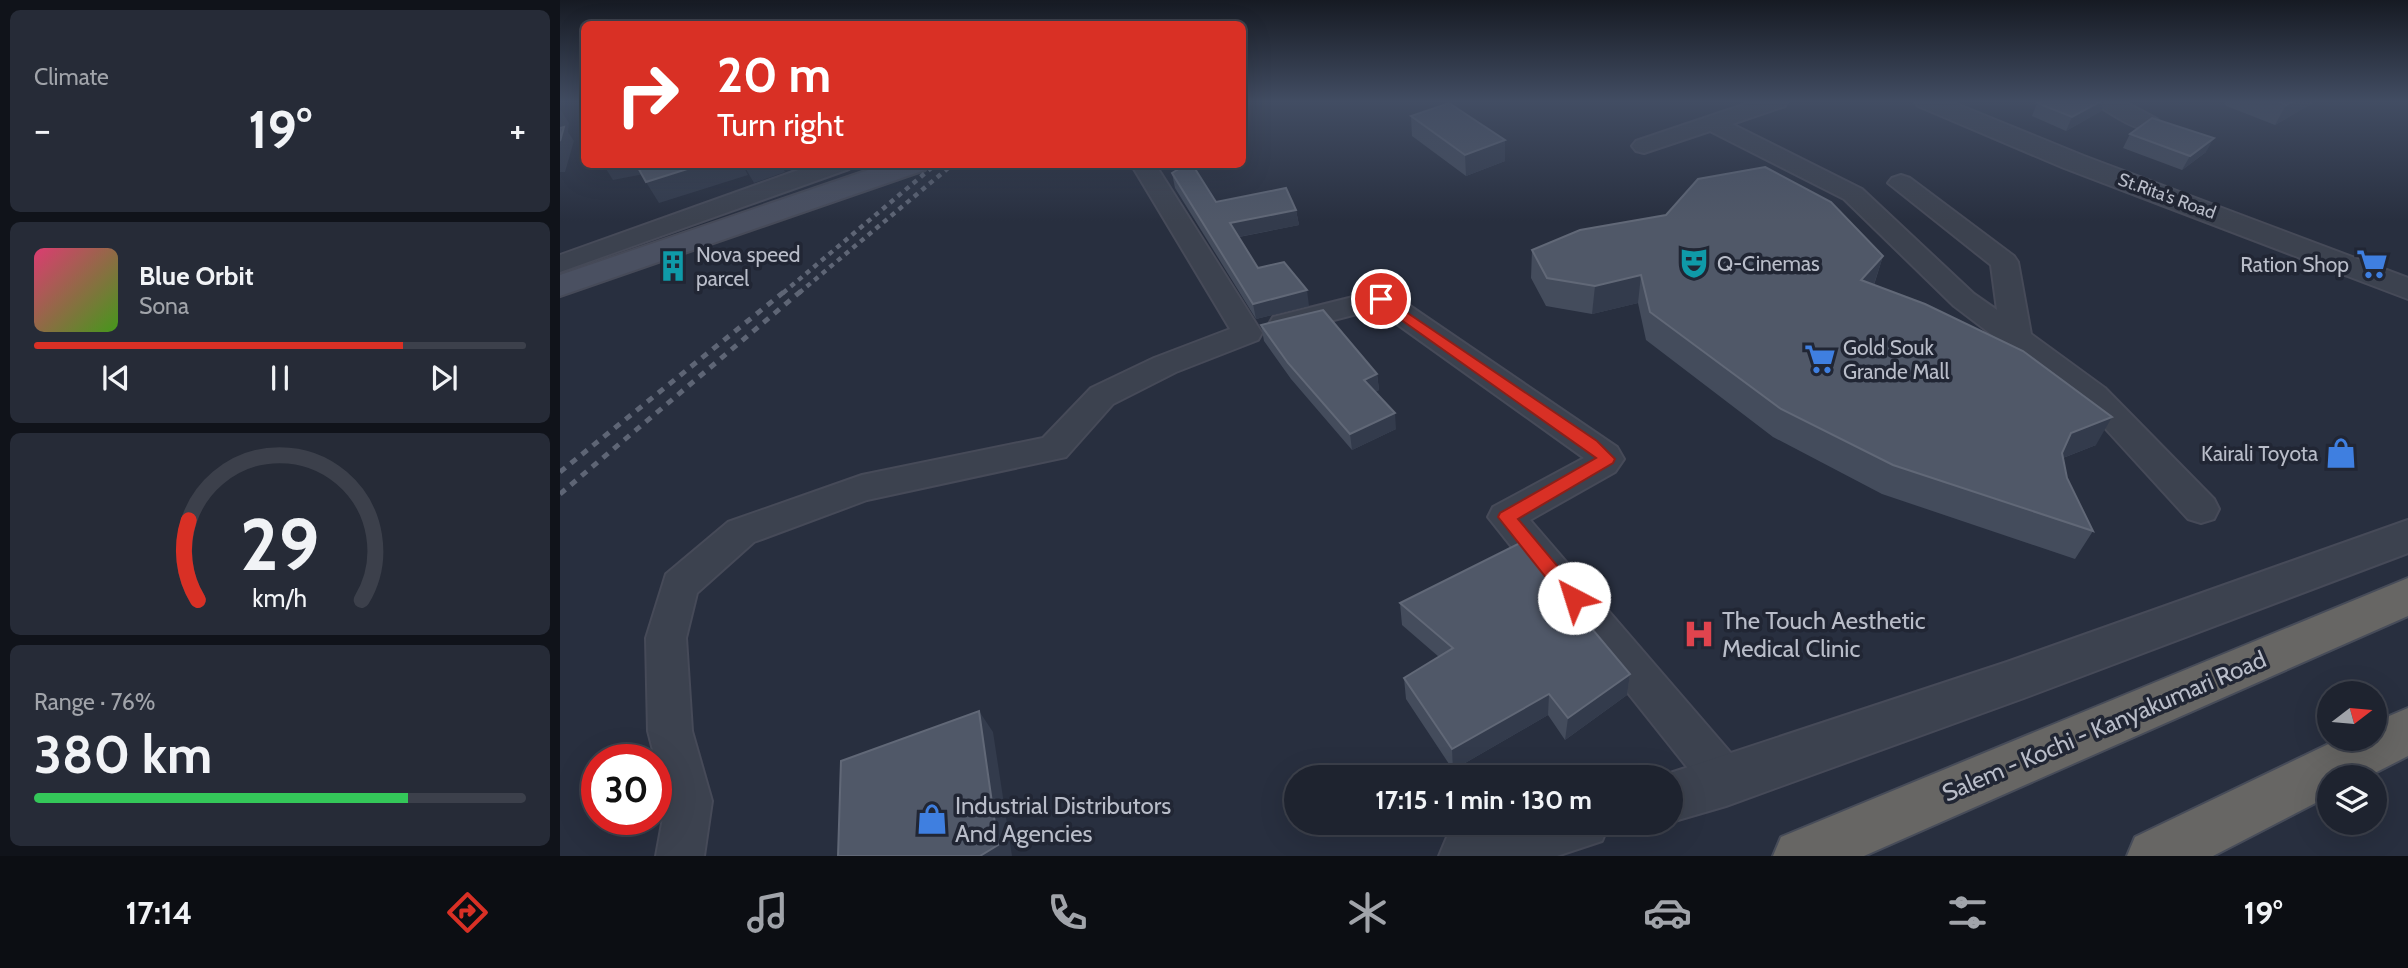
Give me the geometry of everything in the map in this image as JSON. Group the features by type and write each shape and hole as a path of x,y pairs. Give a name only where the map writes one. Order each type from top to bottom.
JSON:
{"highway":[{"name":"Salem - Kochi - Kanyakumari Road","path":"1801,856 2408,596"},
{"path":"2155,856 2408,731"}],"main road":[{"path":"560,286 903,168"}],"street":[{"path":"1644,146 1659,141"},
{"path":"1748,141 1853,194 1964,300 2094,396 2201,509"},
{"name":"St.Rita's Road","path":"2023,141 2408,289"},
{"path":"1145,168 1247,333"},
{"path":"560,264 804,170"},
{"path":"1901,183 2004,262 2016,337"},
{"path":"680,856 689,801 670,731 666,638 680,585 741,532 862,488 1054,448 1102,396 1165,365 1247,333 1381,299 1605,456 1607,459 1603,463 1506,517 1726,781"},
{"path":"1683,794 2007,683 2408,536"},
{"path":"1468,856 1539,835"}],"building":[{"path":"1446,141 1502,141 1465,155"},
{"path":"2149,141 2210,141 2190,156"},
{"name":"Gold Souk Grande Mall","path":"1765,167 1831,202 1883,256 1861,280 1925,304 2023,351 2112,417 2071,433 2062,453 2067,478 2093,531 1893,465 1781,409 1650,312 1641,275 1595,286 1547,278 1532,250 1580,230 1666,215 1698,179"},
{"path":"638,168 690,168 646,182"},
{"path":"1180,168 1195,168 1216,202 1286,188 1296,210 1230,223 1258,268 1284,262 1307,290 1253,304 1172,173"},
{"path":"1323,310 1377,374 1364,380 1395,413 1350,434 1288,363 1261,325"},
{"path":"1520,543 1630,674 1568,718 1549,694 1452,749 1404,678 1453,648 1400,603"},
{"name":"Industrial Distributors And Agencies","path":"979,711 998,845 980,856 838,856 841,761"}],"railway":[{"path":"783,293 931,168"},
{"path":"799,293 948,168"},
{"path":"560,472 785,291"},
{"path":"560,494 801,291"}],"place":[{"name":"Q-Cinemas","path":"1694,263"},
{"name":"Ration Shop","path":"2372,264"},
{"name":"Nova speed parcel","path":"673,266"},
{"name":"Gold Souk Grande Mall","path":"1820,359"},
{"name":"Kairali Toyota","path":"2341,453"},
{"name":"The Touch Aesthetic Medical Clinic","path":"1699,634"},
{"name":"Industrial Distributors And Agencies","path":"932,819"}],"route":[{"path":"1381,299 1592,445 1607,459 1506,517 1574,598"}]}
